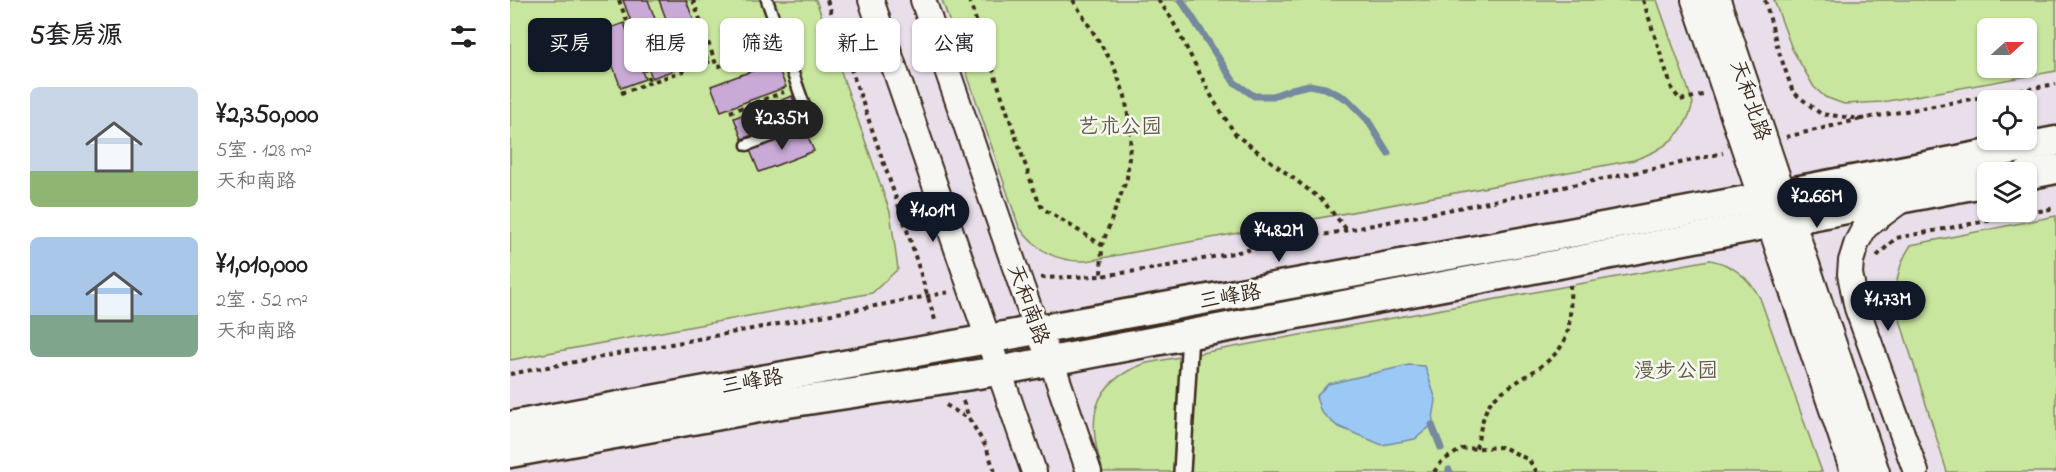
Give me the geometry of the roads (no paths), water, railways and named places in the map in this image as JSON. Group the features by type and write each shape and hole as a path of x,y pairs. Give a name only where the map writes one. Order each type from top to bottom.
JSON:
{"main road":[{"name":"三峰路","path":"510,453 781,404 998,370 1568,261 2056,141"},
{"path":"2037,172 2056,169"},
{"name":"三峰路","path":"510,426 1179,305 1776,208 1905,197 1977,184"}],"street":[{"path":"871,0 1034,472"},
{"name":"天和南路","path":"923,0 1019,279 1037,330 1051,360 1089,472"},
{"name":"天和北路","path":"1694,0 1725,91 1755,145"},
{"name":"天和北路","path":"1718,0 1755,145 1776,208 1853,472"},
{"path":"1905,197 1865,227 1857,242 1851,261 1850,274 1857,308 1916,472"},
{"name":"天和北路","path":"1776,208 1877,472"},
{"path":"1182,472 1190,334"}],"lane":[{"path":"747,145 807,123 809,119 767,0"}],"water":[{"path":"1409,365 1425,366 1436,400 1432,425 1415,439 1382,445 1337,426 1321,412 1316,397 1328,384"}],"waterway":[{"path":"1181,0 1234,82 1254,96 1273,96 1309,85 1325,88 1347,99 1367,119 1388,153"},
{"path":"1432,425 1441,448"}],"park label":[{"name":"艺术公园","path":"1120,126"},
{"name":"漫步公园","path":"1676,370"}]}
